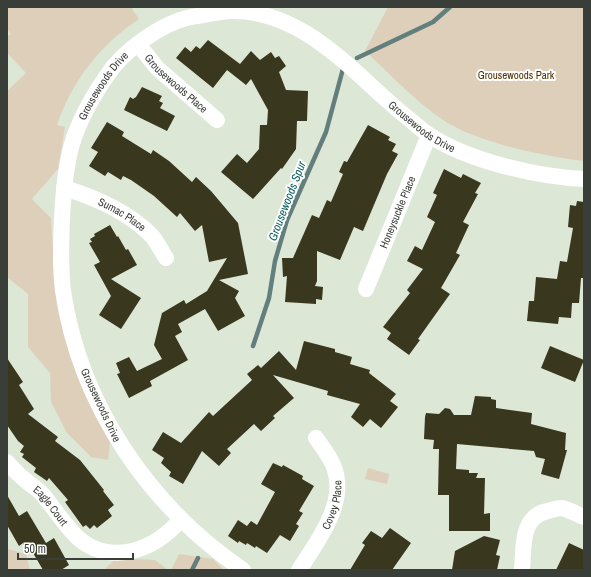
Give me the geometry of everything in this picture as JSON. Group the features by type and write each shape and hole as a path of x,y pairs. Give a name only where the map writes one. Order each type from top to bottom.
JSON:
{"street":[{"name":"Grousewoods Drive","path":"243,570 214,550 180,520 137,470 120,446 98,404 78,352 64,292 60,260 66,166 72,139 89,102 112,68 138,44 158,31 183,19 232,9 259,14 295,26 325,44 429,136 459,151 503,165 557,178 584,179"},
{"name":"Grousewoods Place","path":"138,44 157,68 217,120"},
{"name":"Honeysuckle Place","path":"366,289 429,136"},
{"name":"Sumac Place","path":"64,188 106,205 128,217 152,236 166,258"},
{"name":"Covey Place","path":"299,570 323,533 335,501 337,483 335,470 316,438"},
{"name":"Eagle Court","path":"7,462 15,471 42,493 76,536 91,546 106,551 125,552 143,549 171,530 180,520"},
{"path":"522,570 523,542 527,526 533,518 543,512 560,508 584,517"}],"green space":[{"path":"7,7 131,7 139,19 112,40 100,52 79,79 63,109 57,125 65,127 58,169 32,199 51,218 54,267 100,420 110,442 108,460 91,457 67,433 51,402 50,373 28,347 28,294 7,277 7,91 26,73 7,53 7,37 11,34 7,29"},
{"name":"Grousewoods Park","path":"388,7 584,7 584,161 550,156 492,142 457,128 433,113 365,51"},
{"path":"368,468 389,474 387,484 365,479"},
{"path":"7,545 8,549 26,554 30,570 7,570"},
{"path":"179,554 213,559 224,570 171,570"},
{"path":"116,558 155,560 168,570 104,570"}],"building":[{"path":"208,40 240,64 251,51 260,60 271,52 275,58 279,56 286,66 279,72 286,90 308,91 307,121 297,121 296,149 282,169 281,168 253,199 221,172 237,154 247,163 259,149 260,125 267,125 268,110 251,79 246,85 227,70 213,88 176,58 185,47 191,52 196,46 200,49"},
{"path":"142,87 162,96 159,101 163,103 160,108 175,116 167,131 124,110 130,97 133,99 136,97"},
{"path":"107,122 124,132 122,136 151,154 153,150 169,161 192,182 196,177 211,191 238,223 248,274 219,280 239,291 235,298 245,316 218,331 205,309 178,324 182,332 175,336 188,360 150,381 152,386 129,398 117,374 120,373 116,363 129,357 137,371 162,359 154,345 162,313 184,300 186,304 207,291 227,258 209,262 202,225 195,231 180,213 177,217 154,196 131,180 123,176 121,180 108,172 105,176 89,166 98,152 91,148"},
{"path":"368,125 390,137 388,140 396,144 392,151 398,154 387,174 363,231 354,227 340,260 317,251 317,281 315,286 323,287 322,300 316,299 316,304 285,302 287,276 283,277 282,258 293,258 312,215 319,218 327,200 331,202 343,174 339,172 344,161 347,162"},
{"path":"444,169 461,178 463,174 481,183 475,193 478,194 463,222 469,225 456,253 460,255 441,288 450,294 418,339 420,340 409,355 387,339 391,333 383,327 410,293 407,290 423,269 407,261 415,246 422,250 435,222 427,217 437,195 433,193"},
{"path":"577,201 584,202 584,272 583,278 581,278 579,303 572,303 571,318 559,317 558,324 527,321 529,301 534,301 536,277 557,279 560,261 567,262 573,228 568,227 570,205 576,206"},
{"path":"110,225 126,250 128,249 137,265 111,279 141,298 121,329 99,315 111,296 94,265 100,262 89,243 92,242 90,239 95,236 94,234"},
{"path":"304,341 335,349 335,352 352,357 350,364 370,370 369,373 396,394 390,401 398,407 381,428 370,419 363,427 351,417 360,404 327,395 328,391 273,375 294,398 273,416 275,418 261,431 254,424 227,449 231,453 219,466 202,451 183,484 169,476 171,472 161,463 164,458 152,450 163,432 181,443 209,412 213,416 252,380 247,374 258,365 261,368 279,351 296,370"},
{"path":"550,346 584,360 575,382 541,368"},
{"path":"7,358 23,382 19,385 34,409 28,414 58,437 55,441 80,460 114,505 108,510 112,516 97,528 94,525 90,529 86,525 83,527 65,502 68,500 49,478 47,481 34,472 36,468 22,457 24,454 20,452 24,446 18,441 7,425"},
{"path":"475,396 491,397 491,399 496,400 496,408 532,413 531,424 566,433 565,450 567,450 559,479 541,474 545,459 536,457 534,451 457,444 456,469 469,470 469,473 478,473 476,478 485,478 484,514 490,513 490,531 449,531 449,495 438,495 439,449 433,449 434,440 424,439 425,417 426,413 439,414 445,408 450,409 454,415 471,415"},
{"path":"273,463 282,467 283,465 303,476 302,479 314,486 299,511 303,513 296,524 299,526 290,541 280,535 267,553 256,546 255,548 247,543 246,545 239,541 238,543 228,536 238,520 247,526 251,521 257,525 275,492 261,484"},
{"path":"7,495 19,516 27,511 46,543 54,538 69,565 61,570 43,570 29,546 25,548 23,543 19,546 7,525"},
{"path":"390,528 411,543 392,570 350,570 365,545 362,543 371,531 382,538"},
{"path":"484,536 500,540 496,555 500,556 497,570 452,570 455,551"},
{"path":"569,543 584,550 584,570 556,570"}],"waterway":[{"name":"Grousewoods Spur","path":"357,58 433,22 450,7"},
{"name":"Grousewoods Spur","path":"253,346 269,298 275,261 287,220 326,132 344,65"},
{"name":"Grousewoods Spur","path":"192,570 198,558"}]}
